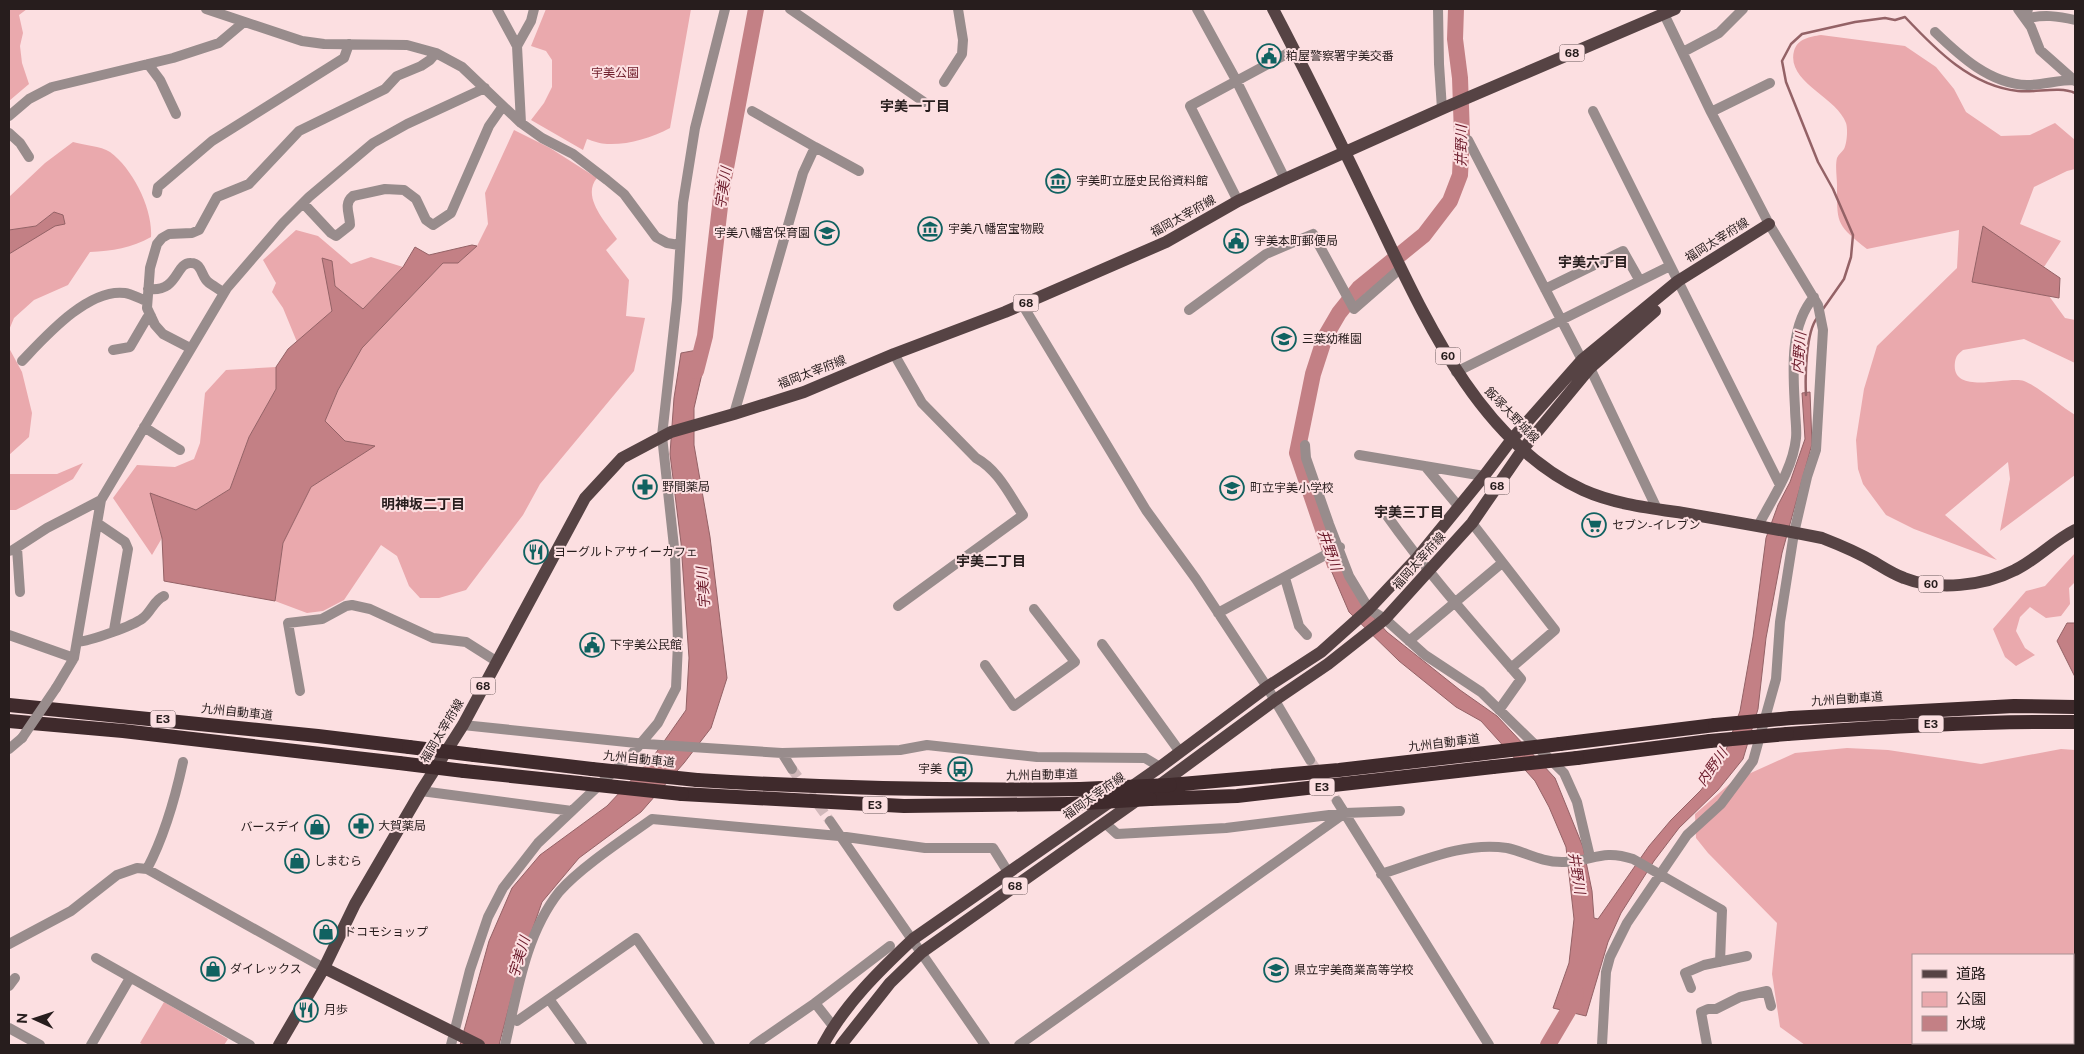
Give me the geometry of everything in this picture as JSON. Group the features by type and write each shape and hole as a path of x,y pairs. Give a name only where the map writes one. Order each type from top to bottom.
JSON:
{"highway":[{"name":"九州自動車道","path":"9,705 318,736 697,780 788,786 905,790 1080,789 1170,785 1330,771 1715,725 1791,718 2014,706 2075,707"},
{"name":"E3","path":"9,721 123,731 464,771 682,794 904,806 1069,804 1237,796 1787,734 1911,725 2075,722"}],"main road":[{"name":"飯塚大野城線","path":"1273,9 1391,249 1456,372 1482,406 1512,439 1561,479 1584,490 1620,503 1822,538 1843,546 1902,578 1916,582 1946,585 1972,583 2004,576 2018,569 2051,544 2075,530"},
{"name":"福岡太宰府線","path":"278,1045 324,968 355,904 421,791 463,725 585,498 622,458 667,434 804,392 894,354 1022,304 1166,242 1238,201 1344,152 1670,11"},
{"name":"福岡太宰府線","path":"823,1045 833,1026 878,972 913,939 1160,767 1266,687 1321,652 1369,609 1417,558 1459,508 1512,439 1586,364 1680,284 1769,224"},
{"name":"福岡太宰府線","path":"841,1045 890,983 922,952 1180,771 1275,700 1328,664 1385,619 1472,523 1523,449 1586,364"},
{"path":"324,968 479,1045"}],"street":[{"path":"206,9 302,41 407,45 436,53 462,67 521,123 542,138 573,154 624,194 656,237 667,243 679,245"},
{"path":"496,9 517,46 521,123"},
{"path":"517,46 531,21 534,9"},
{"path":"451,1045 470,970 496,899 538,843 643,744 658,723 676,688 678,643 675,556 667,434 679,245 694,128 725,9"},
{"path":"790,9 924,102"},
{"path":"944,82 962,54 963,40 958,9"},
{"path":"1197,9 1236,80 1285,179"},
{"path":"1438,9 1438,48 1444,108"},
{"path":"1682,52 1720,33 1743,9"},
{"path":"2018,9 2036,16 2051,12 2075,20"},
{"path":"1602,1045 1605,982 1610,957 1627,923 1656,873 1687,834 1721,804 1753,761 1776,679 1789,532 1816,450 1823,330 1816,301 1769,224 1711,112 1682,52 1670,11"},
{"path":"2027,14 2040,50 2074,80"},
{"path":"9,116 29,99 52,87 148,64 219,43 244,22"},
{"path":"1934,32 1972,64 2005,80 2026,85 2074,80"},
{"path":"157,193 158,187 212,141 344,58 349,44"},
{"path":"1238,201 1190,106 1294,50"},
{"path":"190,348 163,334 155,325 147,301 150,268 157,244 162,238 168,234 199,230 217,197 249,184 299,131 385,89 397,76 421,66 436,53"},
{"path":"148,64 160,80 176,114"},
{"path":"1711,112 1770,83"},
{"path":"9,749 22,738 74,658 100,500 224,292 283,223 320,186 372,143 407,124 485,88"},
{"path":"303,203 336,236 350,225 347,204 348,200 353,196 396,188 404,190 416,199 426,220 433,225 451,213 489,126 502,106"},
{"path":"752,111 860,170"},
{"path":"1593,111 1780,485"},
{"path":"9,133 20,143 29,157"},
{"path":"1468,140 1586,364 1657,509"},
{"path":"734,414 803,173 815,147"},
{"path":"1189,310 1266,254 1313,234 1354,309 1400,265"},
{"path":"1545,289 1623,251 1640,282"},
{"path":"148,289 159,290 166,287 183,266 192,263 201,268 206,280 224,292"},
{"path":"1456,372 1670,266"},
{"path":"22,361 69,314 95,300 110,294 127,293 147,301"},
{"path":"1759,526 1793,454 1796,438 1794,387 1797,329 1805,308 1816,301"},
{"path":"1022,304 1146,510 1162,530 1218,613 1275,700 1310,760"},
{"path":"113,350 130,347 147,318 151,316"},
{"path":"894,354 922,403 970,452 986,464 1000,479 1023,514 898,606"},
{"path":"144,428 180,450"},
{"path":"1305,445 1306,458 1338,548 1349,576 1369,609 1385,619 1408,641 1452,674 1480,692 1564,773 1577,802 1590,857"},
{"path":"1358,455 1484,476"},
{"path":"1426,466 1459,508"},
{"path":"20,592 13,550 48,528 100,500"},
{"path":"1385,513 1417,558 1430,570 1455,604 1521,679 1499,710"},
{"path":"97,523 125,542 128,549 114,630"},
{"path":"1472,523 1555,630 1511,668"},
{"path":"1218,613 1338,548"},
{"path":"1408,641 1455,604 1502,563"},
{"path":"1285,578 1299,626 1307,635"},
{"path":"77,642 89,641 143,618 159,598 164,596"},
{"path":"300,691 288,623 322,619 346,606 352,605 370,609 433,638 466,642 496,661"},
{"path":"985,665 1014,706 1075,662 1034,609"},
{"path":"9,635 74,658"},
{"path":"1102,644 1180,752"},
{"path":"463,725 704,749 782,753 900,750 927,745 1037,757 1145,758 1160,767"},
{"path":"782,753 792,769"},
{"path":"148,869 159,848 176,795 183,762"},
{"path":"421,791 572,811"},
{"path":"1337,801 1488,1045"},
{"path":"1105,823 1117,834 1226,828 1345,813 1400,811"},
{"path":"1018,1045 1345,813"},
{"path":"505,1045 527,955 542,918 560,891 592,863 652,819 839,836 926,848 993,848 1008,872"},
{"path":"830,821 985,1045"},
{"path":"1381,874 1476,846 1507,848 1540,860 1564,862 1607,854 1618,854 1633,859 1722,910 1720,962"},
{"path":"9,944 71,911 117,876 137,868 148,869 324,968"},
{"path":"517,1021 636,938 710,1045"},
{"path":"754,1045 815,1003 890,946"},
{"path":"1691,988 1685,973 1704,965 1747,956"},
{"path":"96,958 250,1045"},
{"path":"91,1045 130,978"},
{"path":"1707,1045 1701,1012 1708,1009 1716,1009 1740,997 1767,991 1771,1006"},
{"path":"549,998 582,1045"},
{"path":"815,1003 833,1026"},
{"path":"9,1028 40,1045"}],"green space":[{"path":"9,9 27,9 19,15 23,33 20,46 22,63 29,84 9,101"},
{"name":"宇美公園","path":"546,9 691,9 670,128 647,138 631,142 605,144 587,139 583,150 531,120 544,103 552,87 552,60 546,51 531,46"},
{"path":"1821,35 1905,46 1936,67 1954,89 1966,112 2001,136 2030,135 2055,123 2075,140 2075,169 2034,187 2020,224 2061,241 2044,267 1983,227 1973,282 2049,296 2065,318 2075,320 2075,363 2024,339 1963,350 1955,362 1956,373 1962,379 1971,382 2024,381 2036,387 2075,415 2075,475 2000,531 2010,479 2008,462 1945,515 1997,560 1914,529 1886,515 1863,484 1858,469 1856,440 1864,389 1877,346 1957,268 1959,230 1867,249 1844,228 1840,222 1837,208 1836,164 1846,143 1846,123 1833,105 1797,72 1794,62 1794,51 1798,43"},
{"path":"514,130 550,148 597,178 593,185 593,201 617,239 606,250 629,280 626,316 645,318 634,371 540,484 523,515 466,590 439,598 420,598 409,586 397,556 381,545 344,600 323,611 307,613 275,601 283,543 311,487 374,446 345,441 325,421 338,390 362,348 443,263 458,263 477,246 488,224 485,193"},
{"path":"73,142 106,150 118,159 140,190 149,214 151,237 137,244 122,248 90,252 68,285 34,300 14,318 9,330 9,254 55,225 65,223 54,212 36,226 9,230 9,197 45,163"},
{"path":"296,230 318,236 351,264 371,257 403,267 363,309 335,286 332,262 332,311 297,342 283,308 272,292 276,283 263,260"},
{"path":"9,348 22,372 32,413 29,437 9,455"},
{"path":"276,367 276,389 249,437 230,489 196,510 151,494 162,538 152,555 113,498 137,465 175,467 194,459 200,443 205,393 226,370"},
{"path":"83,463 73,479 16,510 9,510 9,474 57,474"},
{"path":"2075,553 2075,582 2069,588 2070,604 2061,616 2046,618 2030,607 2020,617 2016,631 2025,648 2035,655 2016,666 2005,657 1993,629 2026,591 2045,586"},
{"path":"1847,748 1888,750 1981,764 2061,749 2075,750 2075,1045 1805,1045 1780,1027 1772,974 1777,923 1708,853 1696,838 1695,814 1733,781 1795,753"},
{"path":"164,1002 228,1039 224,1045 144,1045 140,1043"}],"water":[{"path":"54,212 63,215 65,224 55,226 9,254 9,230 36,226"},
{"path":"1983,226 2060,278 2059,298 1972,282"},
{"path":"472,245 477,246 458,263 443,263 362,348 338,390 325,421 345,441 375,446 311,487 283,543 275,601 164,581 162,538 150,493 196,510 230,489 249,437 276,389 276,367 288,349 332,311 322,258 332,261 335,286 363,309 403,267 415,247 429,255"},
{"path":"708,348 694,408 694,445 710,537 727,678 711,728 684,763 641,812 579,858 542,902 520,965 499,1045 460,1045 489,941 512,888 540,855 607,806 653,757 686,710 689,658 681,543 670,454 674,398 681,353"},
{"path":"1810,392 1812,444 1782,553 1766,638 1758,709 1743,759 1718,790 1679,828 1654,861 1621,913 1608,942 1586,1016 1553,1008 1569,963 1574,919 1566,847 1549,807 1535,781 1481,721 1456,707 1399,661 1349,612 1322,549 1332,539 1361,603 1387,632 1460,690 1497,716 1555,778 1583,847 1592,891 1594,918 1598,919 1649,846 1671,820 1701,790 1722,761 1740,711 1753,637 1766,538 1778,505 1790,482 1805,439 1802,393"},
{"path":"2067,623 2075,623 2075,677 2057,641"}],"waterway":[{"name":"宇美川","path":"696,371 705,336 722,189 756,9"},
{"name":"井野川","path":"1335,565 1297,453 1313,374 1325,337 1339,313 1359,288 1424,235 1450,201 1460,175 1462,135 1460,78 1455,39 1456,9"},
{"name":"内野川","path":"1823,309 1844,279 1851,257 1853,235 1833,189 1818,162 1786,82 1782,61 1791,44 1802,34 1855,22 1885,18 1895,20 1905,17 1942,54 1985,82 2001,88 2018,91 2062,90 2075,93"},
{"name":"内野川","path":"1806,395 1808,344 1810,333 1817,318"},
{"name":"井野川","path":"1548,1045 1574,1001 1576,992"}],"tunnel":[{"path":"1310,760 1337,801"},
{"path":"792,769 830,821"}],"place":[{"name":"粕屋警察署宇美交番","path":"1269,56"},
{"name":"宇美町立歴史民俗資料館","path":"1058,181"},
{"name":"宇美八幡宮宝物殿","path":"930,229"},
{"name":"宇美八幡宮保育園","path":"827,233"},
{"name":"宇美本町郵便局","path":"1236,241"},
{"name":"三葉幼稚園","path":"1284,339"},
{"name":"野間薬局","path":"645,487"},
{"name":"町立宇美小学校","path":"1232,488"},
{"name":"セブン-イレブン","path":"1594,525"},
{"name":"ヨーグルトアサイーカフェ","path":"536,552"},
{"name":"下宇美公民館","path":"592,645"},
{"name":"宇美","path":"960,769"},
{"name":"大賀薬局","path":"361,826"},
{"name":"バースデイ","path":"317,827"},
{"name":"しまむら","path":"297,861"},
{"name":"ドコモショップ","path":"326,932"},
{"name":"ダイレックス","path":"213,969"},
{"name":"県立宇美商業高等学校","path":"1276,970"},
{"name":"月歩","path":"306,1010"}],"district":[{"name":"宇美一丁目","path":"915,106"},
{"name":"宇美六丁目","path":"1593,262"},
{"name":"明神坂二丁目","path":"423,504"},
{"name":"宇美三丁目","path":"1409,512"},
{"name":"宇美二丁目","path":"991,561"}]}
